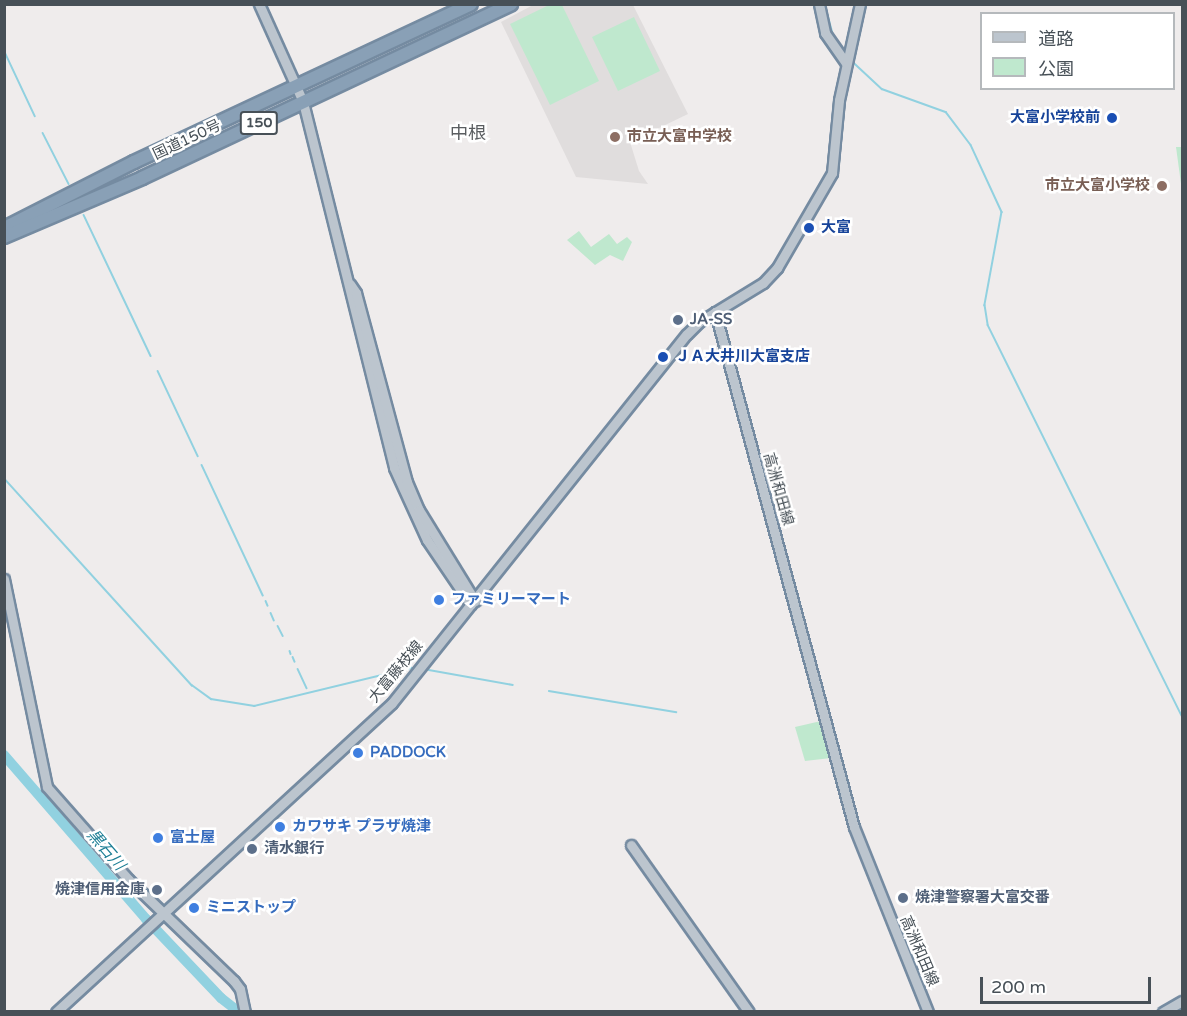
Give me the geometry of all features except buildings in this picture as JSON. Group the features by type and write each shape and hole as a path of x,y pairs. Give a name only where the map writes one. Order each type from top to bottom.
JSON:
{"highway":[{"name":"国道150号","path":"4,228 134,162 471,4"},
{"name":"国道150号","path":"4,237 142,178 511,4"}],"main road":[{"path":"259,4 303,102 350,284 361,344 403,491 427,540 473,603"},
{"path":"819,4 825,33 846,63"},
{"path":"714,312 751,292 777,268 832,173 846,63 860,4"},
{"name":"大富藤枝線","path":"56,1011 392,703 687,334 714,312"},
{"name":"高洲和田線","path":"714,312 854,827 928,1011"},
{"path":"4,579 47,787 160,915 234,981 240,989 244,1011"},
{"path":"631,845 749,1011"},
{"path":"1164,1011 1182,1001"}],"shaded area":[{"path":"533,5 633,5 688,114 630,142 639,171 648,184 576,177 501,22"}],"green space":[{"path":"549,5 562,5 599,81 550,105 510,24"},
{"path":"634,17 660,71 618,91 592,37"},
{"path":"1176,147 1182,147 1182,191"},
{"path":"579,231 591,247 609,234 617,244 627,237 632,242 623,261 610,255 595,265 567,240"},
{"path":"821,721 831,758 805,761 795,727"}],"waterway":[{"path":"825,4 834,38"},
{"path":"4,50 35,116"},
{"path":"852,61 882,89 946,112 971,145 1002,212 985,305 988,325 1182,715"},
{"path":"43,133 69,184"},
{"path":"84,215 151,356"},
{"path":"158,371 198,456"},
{"path":"202,465 263,595"},
{"path":"4,478 192,685 211,699 254,706 411,668"},
{"path":"266,601 268,606"},
{"path":"271,613 274,620"},
{"path":"278,626 283,636"},
{"path":"293,657 295,662"},
{"path":"298,669 307,688"},
{"path":"429,670 513,685"},
{"path":"549,691 676,712"},
{"name":"黒石川","path":"4,755 146,919 221,998 239,1012"}],"place":[{"name":"大富小学校前","path":"1112,118"},
{"name":"市立大富中学校","path":"615,137"},
{"name":"市立大富小学校","path":"1162,186"},
{"name":"大富","path":"809,228"},
{"name":"JA-SS","path":"678,320"},
{"name":"ＪＡ大井川大富支店","path":"663,357"},
{"name":"ファミリーマート","path":"439,600"},
{"name":"PADDOCK","path":"358,753"},
{"name":"カワサキ プラザ焼津","path":"280,827"},
{"name":"富士屋","path":"158,838"},
{"name":"清水銀行","path":"252,849"},
{"name":"焼津信用金庫","path":"157,890"},
{"name":"焼津警察署大富交番","path":"903,898"},
{"name":"ミニストップ","path":"194,908"}],"district":[{"name":"中根","path":"468,133"}]}
